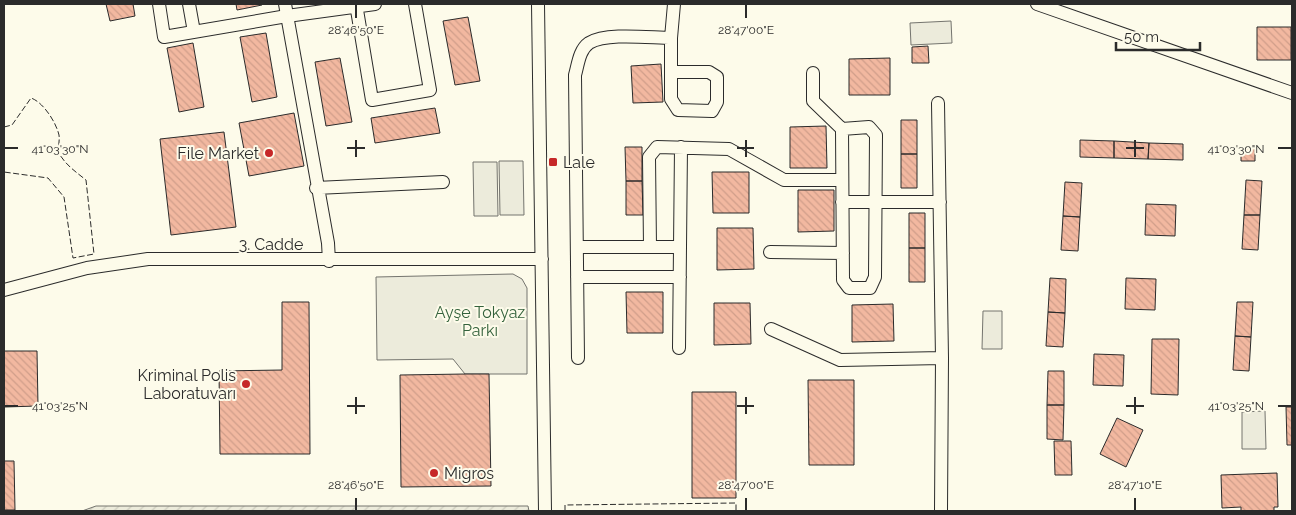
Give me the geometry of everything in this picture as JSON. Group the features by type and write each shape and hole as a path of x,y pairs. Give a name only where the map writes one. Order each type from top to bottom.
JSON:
{"street":[{"path":"159,4 164,37 194,32 286,10 375,4"},
{"path":"189,4 194,32"},
{"path":"356,5 372,100 430,90 416,4"},
{"path":"538,4 545,511"},
{"path":"672,72 674,4"},
{"path":"1036,4 1292,93"},
{"path":"286,10 316,188 328,243 329,261"},
{"path":"578,358 575,75 580,56 589,44 607,38 672,38"},
{"path":"813,73 813,101 842,129 843,280 849,288 870,288 875,277 876,135 869,128 842,129"},
{"path":"938,103 942,511"},
{"path":"650,248 649,158 656,147 729,149 784,180 842,180"},
{"path":"679,348 681,147"},
{"path":"316,188 443,182"},
{"path":"842,202 940,202"},
{"path":"577,248 680,247"},
{"path":"770,252 843,253"},
{"name":"3. Cadde","path":"4,290 87,268 148,259 329,261 542,259"},
{"path":"578,277 680,277"},
{"path":"771,329 840,360 942,358"}],"green space":[{"path":"951,21 952,43 911,45 910,23"},
{"path":"499,161 523,161 524,215 500,215"},
{"path":"473,162 497,162 498,216 474,216"},
{"name":"Ayşe Tokyaz Parkı","path":"513,274 522,279 527,288 527,374 465,374 453,359 377,360 376,277"},
{"path":"983,311 1002,311 1002,349 982,349"},
{"path":"1265,411 1266,449 1242,449 1242,412"},
{"path":"96,506 528,506 529,511 82,511"}],"building":[{"path":"106,4 133,4 135,16 110,21"},
{"path":"236,4 262,4 262,5 237,10"},
{"path":"468,17 480,81 455,85 443,21"},
{"path":"1257,27 1291,27 1291,60 1257,60"},
{"path":"266,33 277,97 252,102 240,37"},
{"path":"193,43 204,107 179,112 167,48"},
{"path":"928,46 929,63 912,63 912,47"},
{"path":"340,58 352,122 326,126 315,62"},
{"path":"890,58 890,95 849,95 849,59"},
{"path":"661,64 663,102 633,103 631,66"},
{"path":"435,108 440,133 375,143 371,118"},
{"path":"294,113 304,166 249,176 239,123"},
{"path":"901,120 917,120 917,154 901,154"},
{"path":"826,126 827,168 790,168 790,127"},
{"path":"224,132 236,227 171,235 160,139"},
{"path":"1080,140 1114,141 1114,158 1080,157"},
{"path":"1114,141 1149,143 1148,159 1114,158"},
{"path":"1149,143 1183,144 1183,160 1148,159"},
{"path":"625,147 642,147 642,181 626,181"},
{"path":"1241,148 1255,148 1255,161 1241,161"},
{"path":"901,154 917,154 917,188 901,188"},
{"path":"712,172 749,172 749,213 713,213"},
{"path":"1246,180 1262,181 1260,215 1244,215"},
{"path":"626,181 642,181 643,215 626,215"},
{"path":"1065,182 1082,183 1080,217 1063,216"},
{"path":"798,190 834,190 834,231 798,232"},
{"path":"1146,204 1176,205 1175,236 1145,235"},
{"path":"909,213 925,213 925,248 909,248"},
{"path":"1244,215 1260,215 1258,250 1242,249"},
{"path":"1063,216 1080,217 1078,251 1061,250"},
{"path":"717,228 753,228 754,269 717,270"},
{"path":"909,248 925,248 925,282 909,282"},
{"path":"1050,278 1066,279 1065,313 1048,312"},
{"path":"1126,278 1156,279 1155,310 1125,309"},
{"path":"626,292 663,292 663,333 627,333"},
{"path":"282,302 309,302 310,454 220,454 219,371 282,370"},
{"path":"1237,302 1253,302 1251,337 1235,336"},
{"path":"714,303 750,303 751,344 714,345"},
{"path":"893,304 894,341 852,342 852,305"},
{"path":"1048,312 1065,313 1063,347 1046,346"},
{"path":"1235,336 1251,337 1249,371 1233,370"},
{"path":"1152,339 1179,339 1178,395 1151,394"},
{"path":"4,351 37,351 38,406 4,407"},
{"path":"1094,354 1124,355 1123,386 1093,385"},
{"path":"1048,371 1064,371 1064,405 1047,405"},
{"path":"489,374 491,486 401,487 400,375"},
{"path":"808,380 854,380 854,465 809,465"},
{"path":"692,392 736,392 736,498 692,498"},
{"path":"1047,405 1064,405 1063,440 1047,439"},
{"path":"1286,407 1292,407 1292,445 1287,445"},
{"path":"1117,418 1143,430 1126,467 1100,454"},
{"path":"1054,441 1071,441 1072,475 1055,475"},
{"path":"4,461 14,461 15,510 4,510"},
{"path":"1277,473 1278,507 1274,507 1274,511 1241,511 1241,507 1222,508 1221,475"}],"fence":[{"path":"4,127 12,125 31,98 36,100 48,113 59,135 60,155 69,166 86,180 94,254 73,258 64,197 48,178 4,172"},
{"path":"565,511 565,505 736,503 736,511"}],"place":[{"name":"File Market","path":"269,153"},
{"name":"Lale","path":"553,162"},
{"name":"Kriminal Polis Laboratuvarı","path":"246,384"},
{"name":"Migros","path":"434,473"}]}
